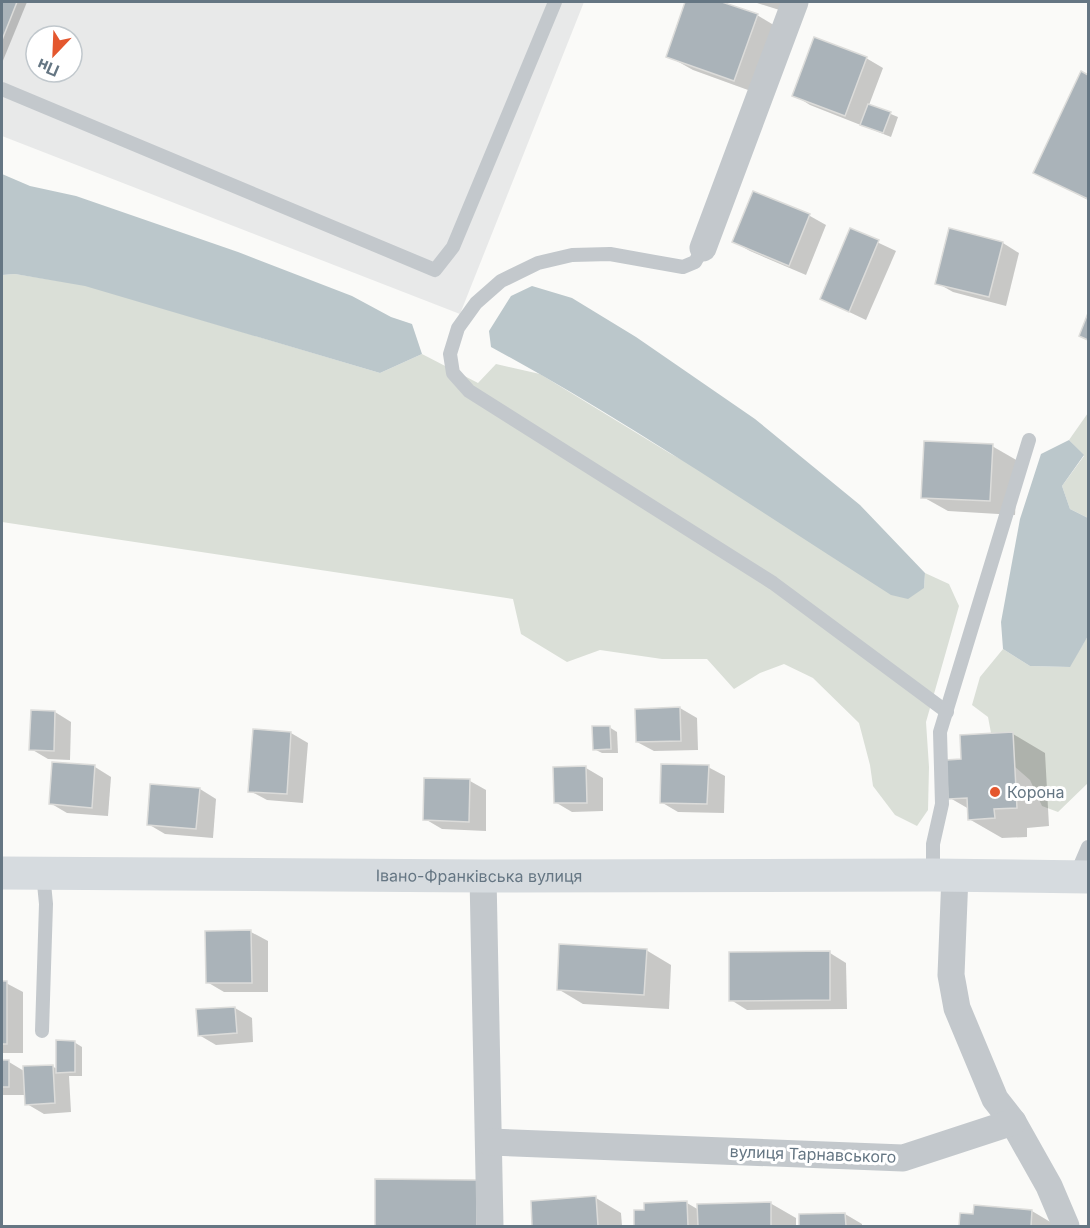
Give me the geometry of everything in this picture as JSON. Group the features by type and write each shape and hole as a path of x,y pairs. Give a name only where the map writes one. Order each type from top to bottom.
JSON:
{"main road":[{"name":"Івано-Франківська вулиця","path":"2,873 1082,877"}],"street":[{"path":"703,248 795,2"},
{"path":"944,875 951,975 957,1008 995,1099 1013,1122 1049,1186 1066,1227"},
{"path":"483,876 490,1227"},
{"name":"вулиця Тарнавського","path":"490,1142 903,1158 1013,1122"}],"lane":[{"path":"2,89 435,270 453,247 555,2"},
{"path":"703,248 695,262 683,267 609,254 572,255 538,263 501,281 476,303 458,328 450,354 453,373 469,391 773,583 946,712"},
{"path":"944,875 933,844 942,804 940,732 1029,440"},
{"path":"1082,877 1089,846"},
{"path":"42,1031 46,904 43,873"}],"shaded area":[{"path":"2,2 584,2 460,314 2,136"},
{"path":"2,174 30,186 76,196 238,252 352,296 391,317 412,324 422,354 380,373 85,286 15,274 2,275"},
{"path":"15,274 85,285 380,373 422,354 478,383 496,364 540,374 671,454 924,588 925,573 949,584 959,606 926,722 929,767 928,810 917,826 895,815 873,786 859,723 813,678 784,664 760,673 734,689 707,659 662,659 600,650 567,662 521,634 513,599 2,522 2,275"},
{"path":"532,286 572,298 636,337 755,419 860,505 925,573 924,588 908,599 891,595 643,436 491,347 489,331 511,296"},
{"path":"1088,413 1088,518 1070,509 1062,486 1084,456 1069,440"},
{"path":"1069,440 1084,455 1062,486 1070,509 1088,518 1088,636 1070,667 1030,666 1003,649 1001,622 1020,519 1041,454"},
{"path":"1088,636 1088,783 1058,812 1042,806 1030,780 1015,767 1013,732 991,733 988,717 972,705 980,677 1003,649 1030,666 1069,667"}],"building":[{"path":"2,2 17,2 2,40"},
{"path":"685,2 722,2 758,14 734,81 666,57"},
{"path":"814,37 867,57 845,116 792,96"},
{"path":"1081,71 1088,75 1088,199 1033,173"},
{"path":"868,104 891,112 883,133 860,125"},
{"path":"753,191 810,214 789,266 732,242"},
{"path":"850,228 879,240 849,312 820,299"},
{"path":"949,228 1003,242 989,297 935,284"},
{"path":"1088,313 1088,340 1079,336"},
{"path":"924,441 993,444 990,501 921,498"},
{"path":"680,707 681,741 636,742 635,709"},
{"path":"31,710 55,711 54,751 29,750"},
{"path":"592,726 610,726 611,749 593,750"},
{"path":"253,729 291,732 287,794 248,792"},
{"path":"1013,732 1017,808 994,809 995,818 968,820 967,798 948,799 946,760 961,759 960,735"},
{"path":"52,762 95,765 92,808 49,804"},
{"path":"661,764 709,765 707,804 660,803"},
{"path":"586,766 587,803 554,803 553,767"},
{"path":"424,778 470,779 469,822 423,820"},
{"path":"150,784 200,788 196,829 147,825"},
{"path":"251,930 252,983 206,983 205,931"},
{"path":"559,944 647,949 644,995 557,990"},
{"path":"830,951 830,1000 729,1001 729,952"},
{"path":"2,981 7,981 7,1044 2,1044"},
{"path":"235,1007 237,1033 198,1036 196,1009"},
{"path":"56,1040 75,1041 75,1072 56,1073"},
{"path":"2,1060 9,1060 9,1087 2,1087"},
{"path":"53,1065 55,1103 25,1105 23,1066"},
{"path":"375,1179 477,1180 477,1226 375,1226"},
{"path":"596,1196 598,1226 532,1226 531,1201"},
{"path":"687,1201 688,1226 634,1226 634,1210 644,1210 644,1203"},
{"path":"771,1202 771,1226 698,1226 697,1204"},
{"path":"974,1205 1032,1210 1031,1226 959,1226 960,1213 973,1214"},
{"path":"845,1213 846,1226 799,1226 799,1214"}],"place":[{"name":"Корона","path":"995,792"}]}
